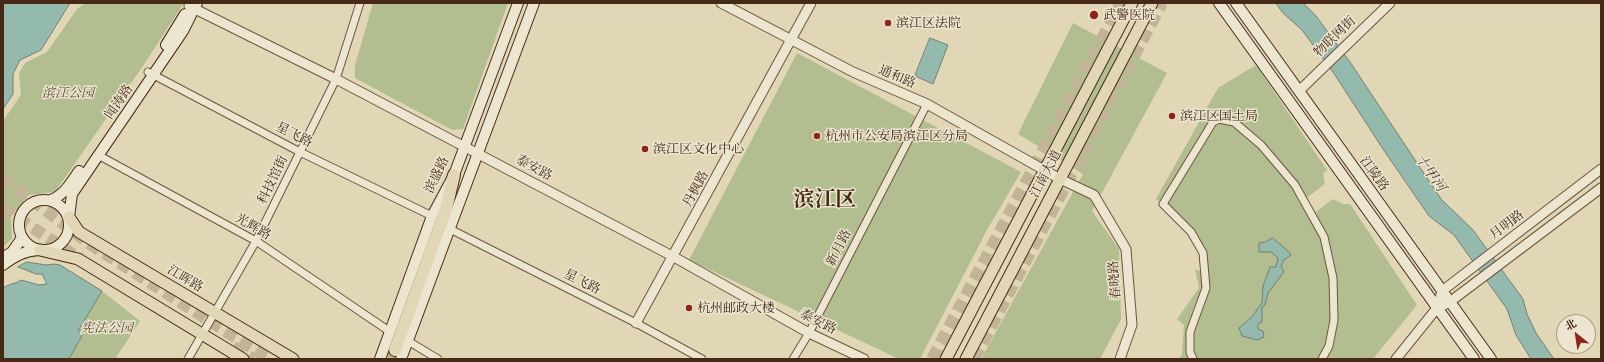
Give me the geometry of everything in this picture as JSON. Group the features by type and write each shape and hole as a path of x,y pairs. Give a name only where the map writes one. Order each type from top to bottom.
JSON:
{"highway":[{"path":"398,355 446,209 454,175"}],"main road":[{"name":"滨盛路","path":"380,359 432,216 454,175 518,3"},
{"path":"398,355 408,341 479,154 534,3"},
{"name":"江南大道","path":"946,359 1132,3"},
{"name":"江南大道","path":"966,359 1152,3"},
{"name":"江陵路","path":"1218,3 1474,359"},
{"name":"江陵路","path":"1236,3 1492,359"},
{"name":"闻涛路","path":"3,265 17,255 28,251 49,250 63,243 68,236 70,229 69,217 72,194 98,156 151,73 180,23 193,5"},
{"name":"闻涛路","path":"22,238 19,230 19,222 27,207 34,202 58,198 64,192 151,73"},
{"path":"51,200 62,206 69,217"},
{"name":"江晖路","path":"69,217 79,232 293,359"},
{"path":"3,258 12,252 22,238 27,244 40,250 78,259 243,359"}],"street":[{"name":"科技馆街","path":"188,359 256,241 336,79 360,3"},
{"name":"通和路","path":"721,3 853,72 927,104 1045,169 1060,179"},
{"name":"丹枫路","path":"636,323 674,257 811,3"},
{"name":"物联网街","path":"1299,91 1390,3"},
{"name":"泰安路","path":"193,5 674,257 809,333 864,359"},
{"name":"星飞路","path":"151,73 300,152 432,216"},
{"name":"新月路","path":"793,359 809,333 927,104"},
{"path":"1193,359 1190,352 1190,332 1206,288 1203,253 1191,232 1163,204 1213,122 1219,119 1234,122 1261,145 1295,185 1324,236 1333,278 1334,320 1329,346 1322,359"},
{"name":"光辉路","path":"98,156 256,241 389,331"},
{"name":"月明路","path":"1396,359 1437,308 1442,291 1601,170"},
{"name":"春晓路","path":"1060,179 1094,195 1126,249 1132,326 1120,359"},
{"name":"月明路","path":"1437,308 1451,301 1477,282 1500,263 1601,188"},
{"name":"星飞路","path":"450,229 636,323 702,359"},
{"path":"408,341 438,359"}],"green space":[{"name":"滨江公园","path":"85,3 184,3 143,66 55,192 29,195 11,216 12,238 3,247 3,121 21,95 19,73 25,63 47,52 77,9"},
{"path":"373,3 508,3 463,129 452,130 355,78 355,65"},
{"path":"1073,23 1167,73 1092,211 1119,249 1121,319 1100,359 981,359 1083,174 1018,134"},
{"path":"797,53 1021,172 987,230 920,359 899,359 689,260"},
{"path":"1256,65 1327,170 1323,174 1325,184 1304,200 1312,215 1333,199 1343,204 1350,204 1417,305 1373,359 1179,359 1182,354 1184,325 1177,319 1199,288 1195,269 1204,273 1203,254 1196,240 1184,224 1156,199 1218,88"},
{"name":"宪法公园","path":"102,291 140,321 115,359 69,359 83,334 78,331"}],"water":[{"path":"3,3 70,3 41,50 20,60 13,74 13,94 3,109"},
{"path":"1276,3 1303,3 1316,16 1350,62 1441,199 1473,230 1523,299 1527,314 1536,333 1554,359 1531,359 1516,335 1507,309 1454,235 1429,216 1335,75 1302,30 1283,13"},
{"path":"930,38 948,45 933,84 915,76"},
{"path":"1273,238 1291,255 1284,260 1281,266 1284,272 1268,293 1265,305 1262,307 1262,322 1258,324 1258,329 1263,331 1264,337 1257,340 1242,336 1239,328 1251,318 1262,303 1263,286 1270,267 1276,267 1278,258 1271,252 1259,252 1259,243"},
{"path":"27,262 46,265 60,265 102,291 78,331 83,334 69,359 3,359 3,288 21,280 39,285 47,284 42,274 36,274 18,267"}],"tunnel":[{"path":"932,359 1121,3"},
{"path":"974,359 1162,3"},
{"path":"3,178 90,244 269,359"},
{"path":"3,208 80,259"},
{"path":"233,347 253,359"},
{"path":"391,359 395,350"}],"place":[{"name":"武警医院","path":"1094,15"},
{"name":"滨江区法院","path":"888,23"},
{"name":"滨江区国土局","path":"1172,116"},
{"name":"杭州市公安局滨江区分局","path":"817,136"},
{"name":"滨江区文化中心","path":"645,149"},
{"name":"杭州邮政大楼","path":"689,308"}],"district":[{"name":"滨江区","path":"825,200"}],"water label":[{"name":"十甲河","path":"1430,173"}]}
